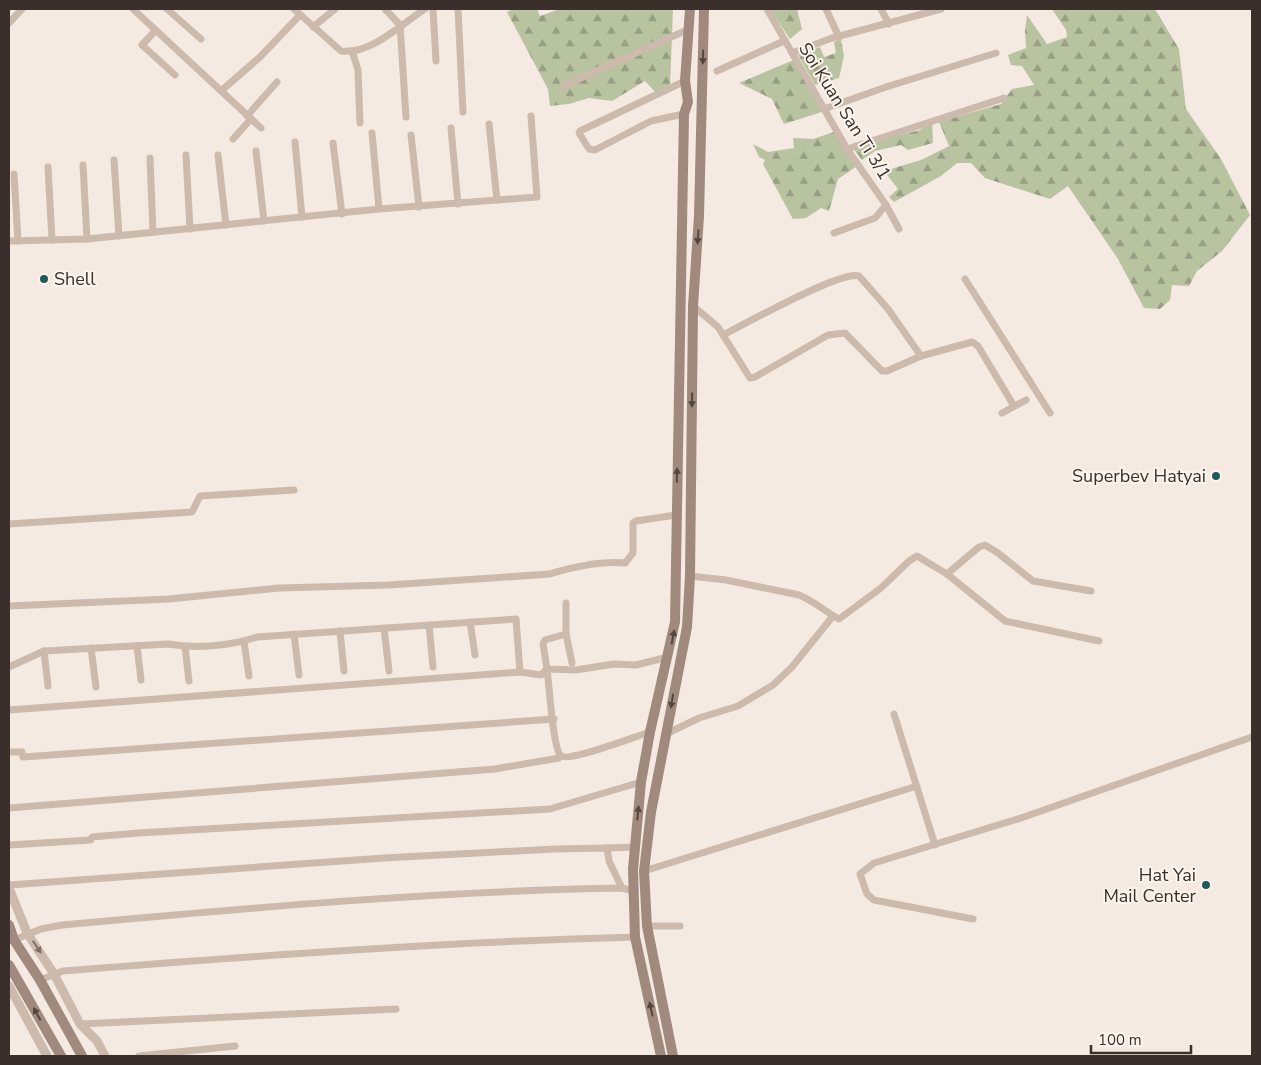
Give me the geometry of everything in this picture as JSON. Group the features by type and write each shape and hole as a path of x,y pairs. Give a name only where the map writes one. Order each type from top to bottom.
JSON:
{"main road":[{"path":"661,1056 627,889 635,847 641,782 650,732 675,622 684,114 688,102 685,82 690,9"},
{"path":"673,1056 647,926 644,871 651,812 687,627 690,576 693,306 699,216 704,9"},
{"path":"683,216 699,216"},
{"path":"9,925 14,940 40,980 82,1056"},
{"path":"9,967 61,1056"}],"street":[{"path":"9,23 14,12 22,9"},
{"path":"133,9 261,128"},
{"path":"167,9 201,39"},
{"path":"294,9 341,51 352,51 376,41 425,9"},
{"path":"313,27 335,9"},
{"path":"385,9 400,25 406,117"},
{"path":"433,9 436,61"},
{"path":"458,9 462,112"},
{"name":"Soi Kuan San Ti 3/1","path":"767,9 847,149 886,205 899,228"},
{"path":"826,9 839,36"},
{"path":"881,9 889,24"},
{"path":"792,53 839,36 941,9"},
{"path":"220,91 260,57 300,15"},
{"path":"563,86 690,29"},
{"path":"156,30 142,45 175,75"},
{"path":"717,70 784,41"},
{"path":"352,51 358,70 360,122"},
{"path":"824,109 886,87 996,54"},
{"path":"233,139 277,82"},
{"path":"684,114 651,122 595,150 589,149 579,133 580,130 640,101 685,82"},
{"path":"847,149 1004,98"},
{"path":"9,241 86,239 379,209 537,197 531,116"},
{"path":"489,124 497,200"},
{"path":"451,128 458,204"},
{"path":"372,133 379,209"},
{"path":"411,135 419,207"},
{"path":"295,142 302,217"},
{"path":"333,143 342,214"},
{"path":"256,151 264,221"},
{"path":"186,155 190,229"},
{"path":"218,155 226,225"},
{"path":"150,158 154,232"},
{"path":"114,160 119,236"},
{"path":"82,165 86,239"},
{"path":"48,167 52,240"},
{"path":"14,174 18,241"},
{"path":"834,233 874,218 886,205"},
{"path":"723,335 833,280 854,274 859,276 888,309 921,356"},
{"path":"965,279 1050,413"},
{"path":"693,306 714,323 750,378 755,378 828,335 836,333 845,334 882,371 921,356 972,342 978,346 1014,406"},
{"path":"1002,413 1026,400"},
{"path":"9,524 192,512 200,496 294,490"},
{"path":"9,606 169,599 278,588 389,585 550,574 575,568 625,563 633,553 633,523 676,515"},
{"path":"947,574 978,547 985,546 998,553 1033,581 1091,591"},
{"path":"690,576 734,581 799,596 811,600 831,616 839,619 882,588 908,561 917,556 947,574 1005,621 1016,625 1099,641"},
{"path":"566,603 566,634 572,663"},
{"path":"666,734 699,718 738,706 773,685 792,667 833,616"},
{"path":"9,667 44,651 168,644 185,648 244,642 257,637 516,619 520,672"},
{"path":"470,622 475,655"},
{"path":"429,625 433,666"},
{"path":"384,628 389,671"},
{"path":"340,631 344,671"},
{"path":"294,634 299,675"},
{"path":"566,634 544,640 543,644 554,719 553,736 560,756 565,758 579,755 650,732"},
{"path":"244,642 249,676"},
{"path":"137,646 141,680"},
{"path":"91,648 96,687"},
{"path":"185,648 189,680"},
{"path":"44,651 48,686"},
{"path":"9,710 520,672 541,675 547,669 576,670 614,664 636,665 668,657"},
{"path":"894,714 935,845"},
{"path":"9,752 22,752 23,757 554,719"},
{"path":"973,919 935,910 880,902 867,894 860,874 874,864 1252,737"},
{"path":"9,808 495,769 559,758 560,756"},
{"path":"9,845 91,840 92,837 138,832 550,809 641,782"},
{"path":"644,871 917,786"},
{"path":"105,1056 97,1041 80,1024 54,974 27,933 9,886 138,874 394,858 555,849 635,847"},
{"path":"607,848 609,861 627,889"},
{"path":"14,940 27,933 62,925 270,906 538,889 627,889"},
{"path":"647,926 680,926"},
{"path":"40,980 63,971 287,954 536,940 636,937"},
{"path":"9,986 47,1056"},
{"path":"80,1024 396,1009"},
{"path":"61,1021 75,1014"},
{"path":"139,1056 234,1046"}],"green space":[{"path":"514,9 537,9 540,16 560,9 673,9 670,86 657,94 645,81 612,101 589,98 569,104 550,106 548,89 507,12"},
{"path":"770,9 797,9 802,29 790,39"},
{"path":"1052,9 1155,9 1179,49 1186,109 1221,159 1250,215 1222,251 1197,271 1189,286 1172,285 1170,300 1160,309 1144,308 1118,259 1068,186 1050,199 985,178 971,163 957,163 941,176 894,202 889,197 898,189 884,171 921,160 949,146 939,122 1001,104 1012,89 1034,85 1022,66 1011,65 1008,55 1026,48 1025,30 1027,15 1047,44 1067,37 1066,30"},
{"path":"841,39 844,56 839,78 815,85 798,55 820,47 824,57 836,53 834,42"},
{"path":"796,59 825,111 784,124 772,99 739,83"},
{"path":"932,120 933,143 908,150 901,145 875,151 862,160 852,147 920,130"},
{"path":"837,131 860,164 838,179 829,211 821,208 806,218 793,219 763,164 765,160 759,157 753,144 768,152 794,148 793,138 813,139"}],"place":[{"name":"Shell","path":"44,279"},
{"name":"Superbev Hatyai","path":"1216,476"},
{"name":"Hat Yai Mail Center","path":"1206,885"}]}
